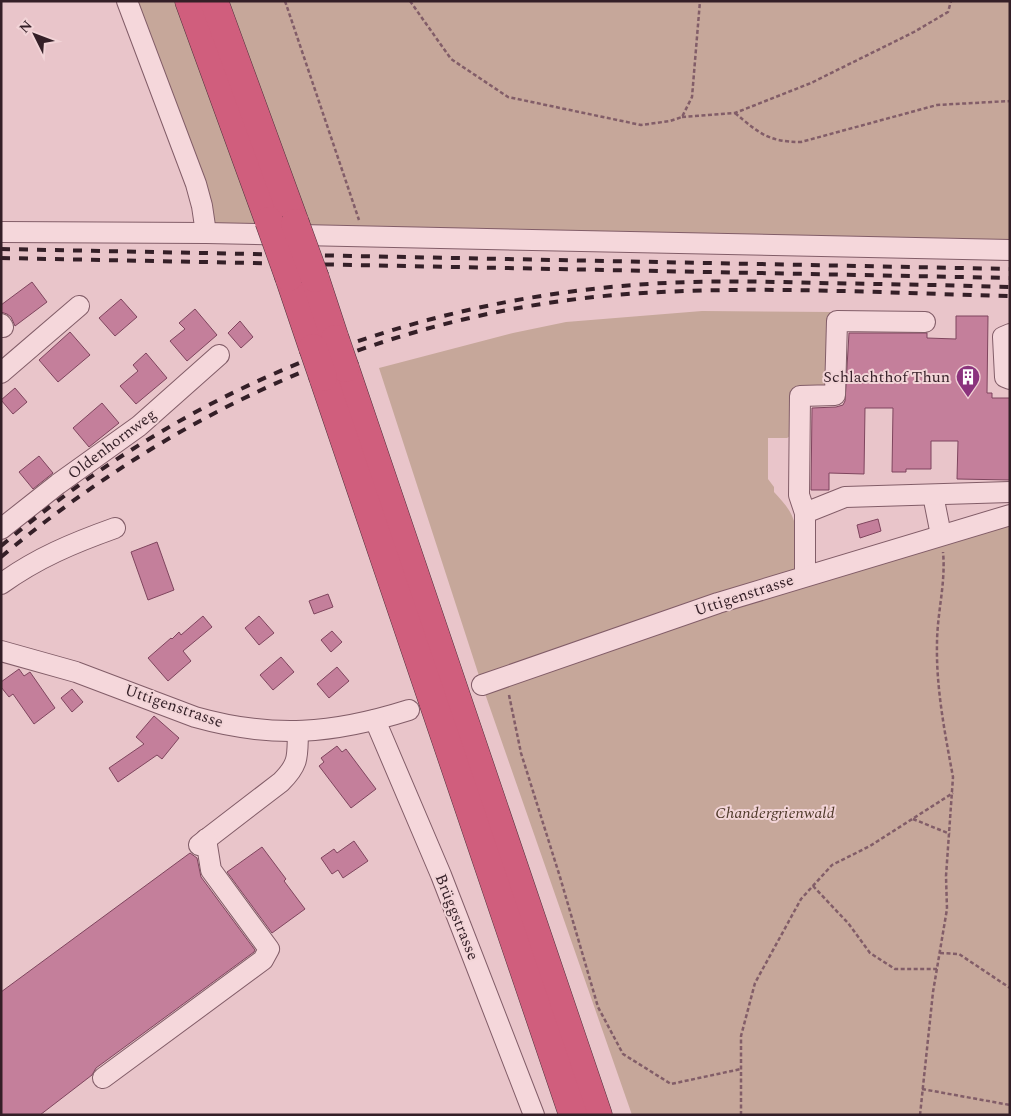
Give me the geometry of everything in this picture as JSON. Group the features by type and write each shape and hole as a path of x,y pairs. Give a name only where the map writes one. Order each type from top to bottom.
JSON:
{"highway":[{"path":"189,1 282,222 598,1115"},
{"path":"214,1 282,222"},
{"path":"334,372 574,1115"}],"street":[{"path":"128,1 196,184 206,233"},
{"path":"1,232 206,233 364,238 1010,250"},
{"path":"1,373 79,306"},
{"path":"805,576 805,512 799,495 800,396 835,395 837,321 925,322"},
{"path":"1010,334 1003,337 1005,377 1010,379"},
{"name":"Oldenhornweg","path":"1,529 58,484 139,426 219,355"},
{"path":"805,512 845,497 1010,492"},
{"path":"933,495 941,535"},
{"name":"Uttigenstrasse","path":"482,684 709,606 1010,515"},
{"path":"1,584 23,568 45,556 115,528"},
{"name":"Uttigenstrasse","path":"1,650 76,672 176,710 216,722 254,730 298,732 342,728 409,710"},
{"name":"Brüggstrasse","path":"376,720 441,875 534,1115"},
{"path":"103,1078 263,960 269,949 211,870 202,842 281,782 291,772 297,762 298,732"}],"path":[{"path":"285,1 364,238"},
{"path":"410,1 451,59 508,97 641,125 670,121 682,117 735,113 811,83 914,32 948,12 951,1"},
{"path":"682,117 692,97 700,1"},
{"path":"735,113 758,132 782,142 801,142 937,105 1010,101"},
{"path":"920,1115 933,992 947,909 946,876 953,793 953,777 937,662 943,564 941,535"},
{"path":"505,677 521,753 598,1007 623,1054 671,1084 741,1069"},
{"path":"741,1115 741,1036 755,984 802,899 832,865 870,846 953,793"},
{"path":"914,819 950,834"},
{"path":"813,886 848,923 870,952 896,969 937,969"},
{"path":"940,953 959,954 1010,988"},
{"path":"922,1089 1010,1105"}],"green space":[{"path":"127,1 1010,1 1010,250 206,233"},
{"name":"Chandergrienwald","path":"702,311 831,312 829,381 823,387 795,387 795,429 792,435 787,438 768,438 768,479 774,487 774,492 789,511 795,524 799,578 1010,515 1010,1115 632,1115 482,685 379,368 513,333 566,322"}],"building":[{"path":"32,282 47,302 15,326 11,317 1,312 1,305"},
{"path":"121,299 137,317 115,336 99,318"},
{"path":"195,309 217,335 187,361 170,341 185,329 179,323"},
{"path":"956,316 988,316 987,393 992,393 992,398 1010,398 1010,480 957,479 958,441 931,441 931,469 906,469 906,472 892,472 893,408 865,408 864,474 829,473 829,490 811,490 812,408 836,407 843,405 845,401 849,333 927,333 927,338 956,339"},
{"path":"240,321 253,337 241,348 228,333"},
{"path":"70,332 90,355 58,382 39,360"},
{"path":"146,353 167,378 136,404 120,386 138,371 133,365"},
{"path":"15,388 27,402 13,414 1,400"},
{"path":"102,403 119,423 89,447 73,428"},
{"path":"39,456 53,473 33,489 19,472"},
{"path":"878,519 881,531 860,538 857,525"},
{"path":"157,542 174,590 148,600 131,552"},
{"path":"328,594 333,607 314,614 309,601"},
{"path":"203,616 212,627 183,651 191,661 168,681 148,658 171,638 179,632 181,635"},
{"path":"259,616 274,633 259,645 245,628"},
{"path":"332,631 342,642 331,652 321,640"},
{"path":"281,657 294,672 273,690 260,675"},
{"path":"337,667 349,681 329,698 317,684"},
{"path":"19,669 24,676 30,672 55,708 34,724 13,694 9,697 1,687 1,682"},
{"path":"72,689 83,702 72,712 61,698"},
{"path":"154,716 179,738 162,759 157,755 118,782 109,768 144,744 136,737"},
{"path":"337,746 342,752 346,749 376,789 351,808 319,766 324,762 321,758"},
{"path":"354,841 368,861 343,878 338,870 332,874 321,858 334,849 337,853"},
{"path":"262,847 305,909 272,933 227,872"},
{"path":"190,853 197,858 201,877 255,950 254,952 96,1068 92,1075 40,1115 1,1115 1,992"}],"railway":[{"path":"1,249 1010,269"},
{"path":"1,258 1010,278"},
{"path":"1,546 58,500 98,472 159,433 212,403 324,353 382,333 441,317 501,303 561,293 670,283 767,282 1010,287"},
{"path":"1,557 70,503 142,455 216,412 293,376 373,345 455,321 540,304 627,294 675,291 818,290 1010,296"}],"place":[{"name":"Schlachthof Thun","path":"968,398"}]}
